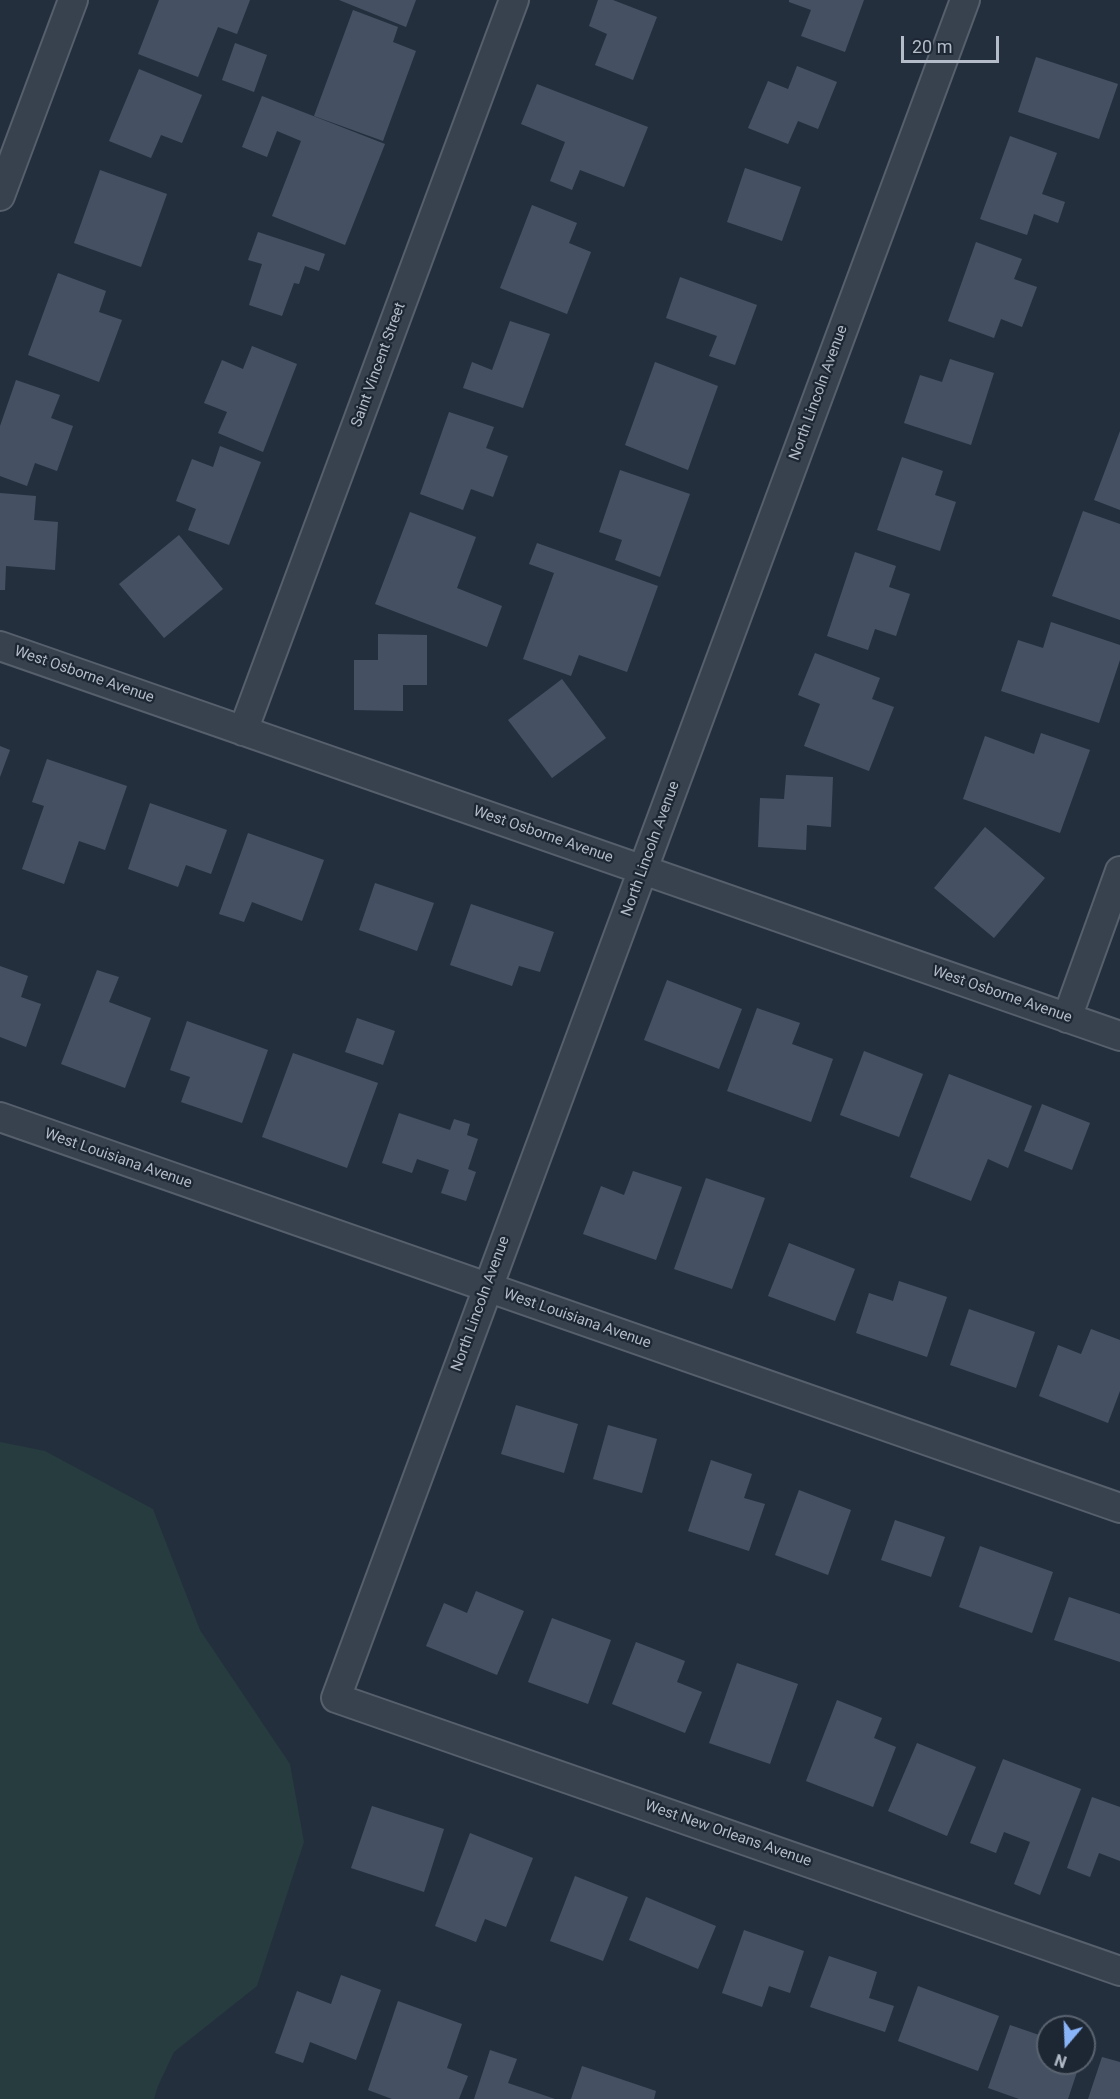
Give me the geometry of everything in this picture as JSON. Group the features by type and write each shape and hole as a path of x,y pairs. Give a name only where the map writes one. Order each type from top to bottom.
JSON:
{"street":[{"path":"0,196 73,0"},
{"name":"Saint Vincent Street","path":"243,731 514,0"},
{"name":"North Lincoln Avenue","path":"336,1698 965,0"},
{"name":"West Osborne Avenue","path":"0,646 1120,1036"},
{"path":"1067,1018 1120,871"},
{"name":"West Louisiana Avenue","path":"0,1117 1120,1508"},
{"name":"West New Orleans Avenue","path":"336,1698 1120,1971"}],"green space":[{"path":"0,1442 45,1451 153,1509 200,1630 290,1764 304,1842 257,1986 174,2052 154,2099 0,2099"}],"building":[{"path":"159,0 250,0 237,34 218,27 198,77 138,54"},
{"path":"339,0 416,0 406,27"},
{"path":"598,0 613,0 657,17 633,80 595,65 607,34 589,26"},
{"path":"789,0 864,0 845,52 801,36 811,10 789,2"},
{"path":"353,10 398,27 393,42 416,51 383,141 314,116"},
{"path":"235,43 267,55 254,92 222,80"},
{"path":"1036,57 1118,84 1099,139 1018,112"},
{"path":"797,66 837,82 818,129 798,121 788,144 748,128 768,81 788,89"},
{"path":"139,69 202,95 182,143 161,135 151,158 109,141"},
{"path":"537,84 648,127 624,187 580,170 572,190 550,181 565,142 521,124"},
{"path":"262,96 385,144 345,245 272,216 301,141 277,131 267,157 242,147"},
{"path":"1010,136 1057,153 1042,194 1065,202 1058,223 1034,214 1027,235 980,219"},
{"path":"745,168 801,187 782,241 727,222"},
{"path":"100,170 167,194 141,267 74,243"},
{"path":"532,205 577,223 569,243 591,252 567,314 500,288"},
{"path":"258,232 325,254 319,271 305,266 299,284 294,283 282,316 249,305 262,264 248,260"},
{"path":"976,242 1022,259 1014,279 1037,287 1022,327 1001,319 994,338 948,321"},
{"path":"58,273 106,291 99,312 122,320 99,382 28,355"},
{"path":"680,277 757,305 735,365 709,356 717,336 666,318"},
{"path":"510,321 550,334 523,408 463,388 472,362 492,370"},
{"path":"252,346 297,364 263,452 218,433 227,412 204,403 222,360 243,369"},
{"path":"950,359 994,373 971,445 904,423 920,375 942,382"},
{"path":"655,362 718,386 688,470 625,445"},
{"path":"16,380 60,395 51,418 73,426 57,471 35,463 27,486 0,476 0,426"},
{"path":"449,412 494,427 486,448 508,456 493,497 471,489 463,510 420,494"},
{"path":"1120,431 1120,510 1094,500"},
{"path":"220,446 261,462 229,545 188,530 196,509 176,501 192,459 213,467"},
{"path":"902,457 943,471 935,495 956,502 940,551 877,530"},
{"path":"620,470 690,494 660,577 615,560 622,540 599,532"},
{"path":"0,493 36,496 34,520 58,522 55,570 6,566 5,590 0,590"},
{"path":"1083,511 1120,524 1120,620 1052,596"},
{"path":"410,512 476,537 457,588 502,606 487,647 375,604"},
{"path":"179,535 223,589 164,638 119,584"},
{"path":"537,543 658,586 627,672 579,655 571,676 523,659 554,573 529,564"},
{"path":"855,552 896,566 889,587 910,594 896,636 875,629 868,650 827,636"},
{"path":"1051,622 1120,645 1120,660 1099,723 1001,691 1018,640 1043,648"},
{"path":"378,634 427,635 427,685 403,685 403,711 354,710 354,660 378,660"},
{"path":"815,653 880,678 872,699 894,707 869,771 804,746 820,704 798,695"},
{"path":"562,679 606,738 552,778 508,720"},
{"path":"1041,733 1090,750 1060,833 963,799 985,736 1034,754"},
{"path":"0,746 10,750 0,777"},
{"path":"47,759 127,786 105,850 79,841 64,884 22,869 44,806 32,802"},
{"path":"786,775 833,777 831,827 807,825 806,850 758,847 760,798 784,799"},
{"path":"150,803 227,830 211,874 186,865 178,887 128,869"},
{"path":"985,827 1045,878 994,938 934,888"},
{"path":"248,833 324,860 302,921 252,902 244,922 219,914"},
{"path":"375,883 434,903 417,951 359,930"},
{"path":"471,904 554,932 540,972 519,966 512,986 450,965"},
{"path":"0,966 28,976 21,997 41,1004 26,1047 0,1037"},
{"path":"97,970 119,977 109,1002 151,1018 125,1088 61,1064"},
{"path":"667,980 742,1009 719,1069 644,1040"},
{"path":"757,1008 800,1023 792,1044 833,1059 811,1122 727,1091"},
{"path":"357,1018 395,1031 383,1065 345,1052"},
{"path":"187,1021 268,1050 242,1123 181,1102 190,1077 170,1070"},
{"path":"864,1051 923,1074 899,1137 840,1115"},
{"path":"293,1053 378,1083 347,1168 262,1137"},
{"path":"949,1074 1032,1106 1008,1168 988,1159 971,1201 910,1177"},
{"path":"1042,1104 1090,1123 1072,1170 1024,1151"},
{"path":"399,1113 450,1130 454,1119 470,1124 467,1135 478,1139 468,1169 476,1172 466,1201 441,1193 449,1170 417,1159 412,1173 382,1163"},
{"path":"633,1171 682,1187 656,1260 583,1234 601,1186 624,1195"},
{"path":"706,1178 765,1198 732,1289 674,1269"},
{"path":"789,1243 855,1269 835,1321 768,1296"},
{"path":"899,1281 947,1297 927,1357 856,1333 869,1293 893,1301"},
{"path":"969,1309 1035,1332 1016,1388 950,1365"},
{"path":"1091,1329 1120,1340 1120,1391 1108,1423 1039,1396 1058,1345 1081,1354"},
{"path":"516,1405 578,1424 564,1473 501,1454"},
{"path":"608,1425 657,1439 642,1493 593,1479"},
{"path":"711,1460 752,1474 744,1498 765,1504 749,1551 688,1531"},
{"path":"799,1490 851,1510 828,1575 775,1555"},
{"path":"895,1520 945,1537 931,1577 881,1560"},
{"path":"980,1546 1053,1572 1032,1633 959,1607"},
{"path":"476,1591 524,1611 497,1675 426,1646 444,1603 467,1613"},
{"path":"1069,1597 1120,1614 1120,1662 1054,1640"},
{"path":"552,1618 611,1640 588,1704 528,1682"},
{"path":"636,1642 685,1661 677,1682 702,1692 685,1733 612,1704"},
{"path":"737,1663 798,1684 770,1764 709,1743"},
{"path":"837,1700 882,1718 874,1738 896,1747 873,1807 806,1781"},
{"path":"917,1743 976,1767 947,1836 888,1811"},
{"path":"1003,1759 1081,1789 1040,1895 1014,1884 1030,1842 1004,1832 996,1853 970,1843"},
{"path":"1092,1797 1120,1807 1120,1861 1099,1853 1090,1877 1067,1868"},
{"path":"372,1806 444,1829 424,1892 351,1868"},
{"path":"470,1833 533,1858 506,1927 485,1919 476,1942 435,1926"},
{"path":"575,1876 628,1897 603,1961 550,1941"},
{"path":"646,1897 716,1926 698,1969 629,1940"},
{"path":"744,1930 804,1951 790,1993 769,1986 762,2007 722,1993"},
{"path":"829,1956 877,1972 869,1998 894,2006 885,2032 810,2007"},
{"path":"341,1975 381,1990 356,2060 310,2042 303,2063 275,2053 297,1991 331,2004"},
{"path":"918,1986 999,2016 978,2071 898,2041"},
{"path":"398,2001 462,2024 447,2068 468,2076 459,2099 392,2099 368,2090"},
{"path":"1010,2025 1036,2034 1036,2075 1076,2075 1068,2099 1019,2099 988,2088"},
{"path":"490,2050 517,2059 508,2083 555,2099 474,2099"},
{"path":"1102,2057 1120,2062 1120,2099 1088,2099"},
{"path":"582,2066 656,2091 654,2099 571,2099"}]}
